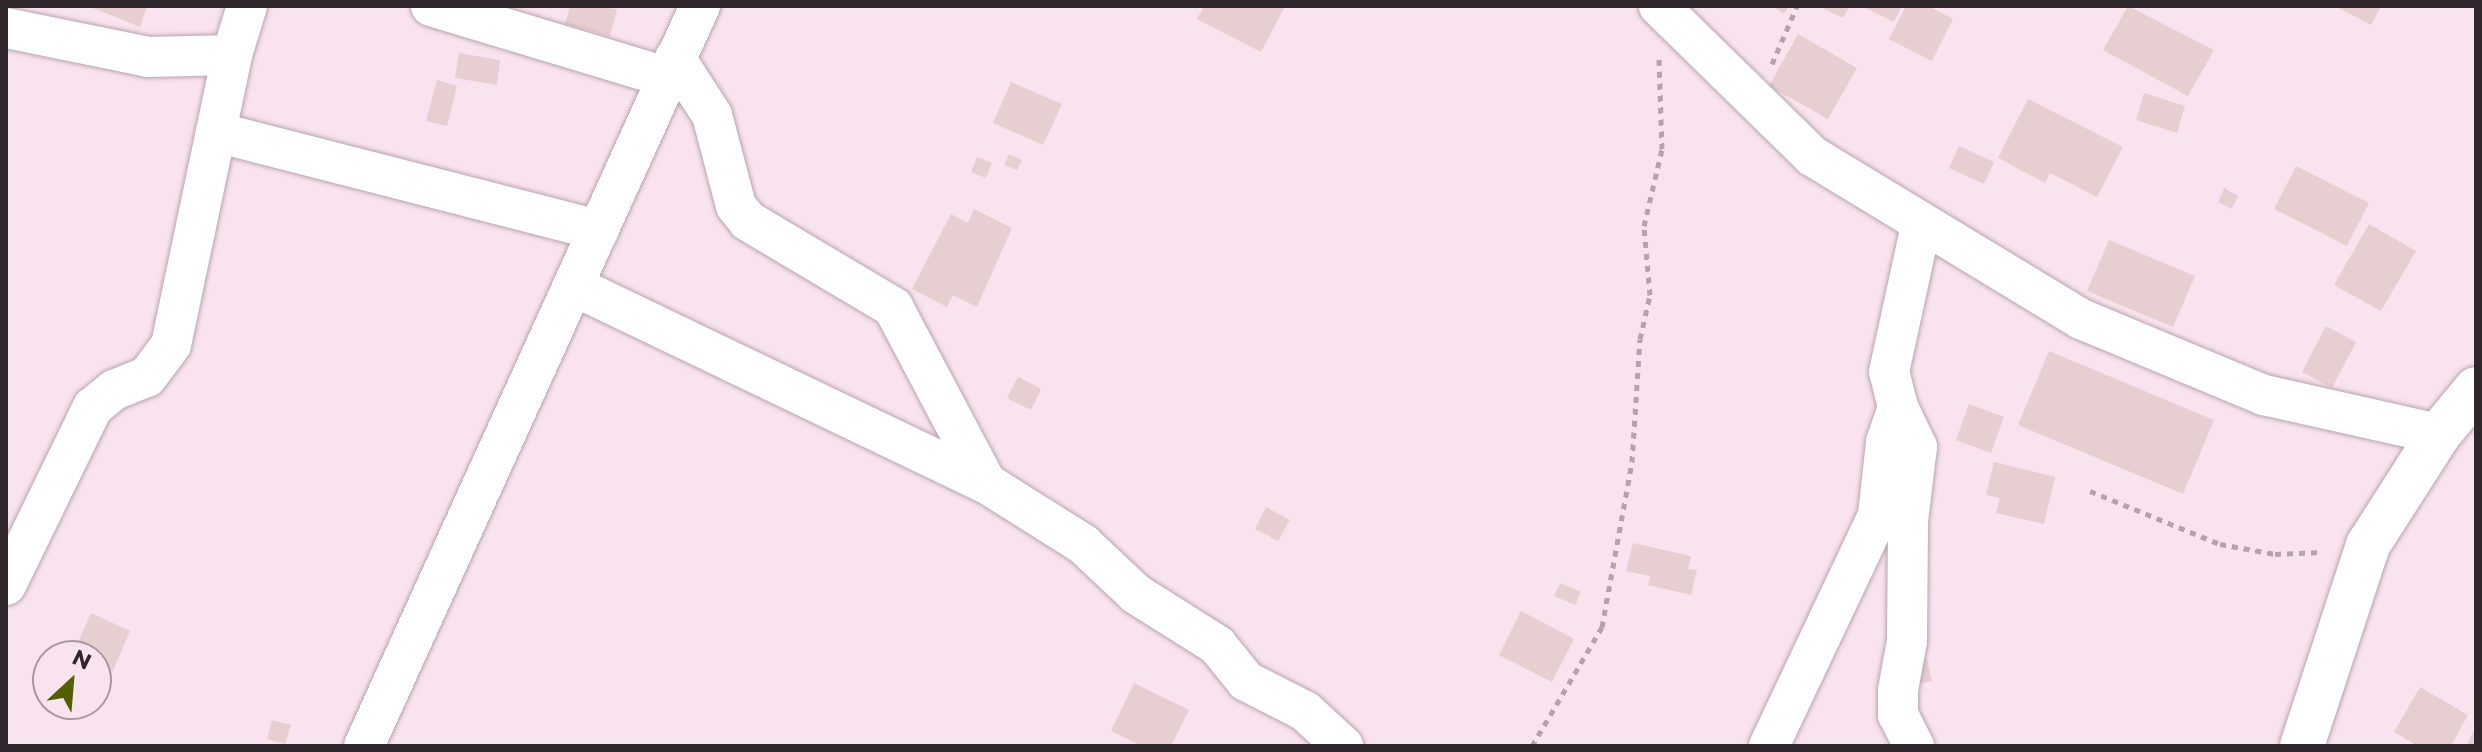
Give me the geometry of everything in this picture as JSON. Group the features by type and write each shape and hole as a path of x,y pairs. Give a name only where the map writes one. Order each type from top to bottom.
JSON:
{"main road":[{"path":"2302,746 2368,545 2439,434 2476,389"}],"street":[{"path":"6,585 93,407 114,390 147,377 171,345 232,55 247,6"},
{"path":"431,6 670,67 712,115 736,206 748,221 893,307 986,483"},
{"path":"364,746 553,321 576,287 670,67 700,6"},
{"path":"1659,6 1812,156 1921,225 2081,319 2264,395 2439,434"},
{"path":"6,28 148,57 232,55"},
{"path":"216,132 599,230"},
{"path":"1914,746 1898,715 1898,690 1907,641 1908,521 1917,447 1898,407 1889,372 1921,225"},
{"path":"576,287 986,483 1083,544 1136,594 1217,645 1246,681 1305,711 1343,746"},
{"path":"1769,746 1878,515 1886,442 1898,407"}],"path":[{"path":"1756,101 1797,6"},
{"path":"1532,746 1602,627 1605,612 1632,462 1640,339 1650,295 1644,226 1662,149 1659,54"},
{"path":"2090,491 2220,544 2275,554 2368,545"}],"building":[{"path":"88,6 147,6 140,27"},
{"path":"570,6 617,9 610,36 565,24"},
{"path":"1204,6 1285,6 1261,52 1197,19"},
{"path":"1772,6 1789,6 1784,14"},
{"path":"1819,6 1850,6 1843,18"},
{"path":"1861,6 1902,6 1894,22"},
{"path":"1906,6 1928,6 1953,19 1932,61 1889,39"},
{"path":"2128,6 2214,50 2188,96 2103,50"},
{"path":"2335,6 2381,6 2371,25"},
{"path":"1798,34 1857,68 1828,119 1769,86"},
{"path":"459,53 500,60 497,85 455,78"},
{"path":"437,80 457,86 447,126 426,121"},
{"path":"1011,82 1062,104 1043,145 993,123"},
{"path":"2144,93 2185,106 2177,133 2136,120"},
{"path":"2028,99 2123,147 2097,197 2050,173 2045,183 1998,158"},
{"path":"1959,146 1994,162 1984,184 1949,168"},
{"path":"1009,154 1022,160 1017,170 1004,165"},
{"path":"977,157 992,163 986,178 971,172"},
{"path":"2296,166 2369,203 2347,246 2274,209"},
{"path":"2224,188 2238,196 2232,209 2218,202"},
{"path":"974,209 1012,228 977,307 953,295 947,307 912,289 951,214 968,223"},
{"path":"2369,224 2416,251 2381,311 2334,285"},
{"path":"2109,240 2195,276 2173,327 2087,291"},
{"path":"2326,326 2356,342 2332,388 2302,372"},
{"path":"2049,351 2214,420 2183,494 2018,425"},
{"path":"1018,377 1041,389 1031,410 1007,398"},
{"path":"1969,404 2004,417 1991,453 1956,440"},
{"path":"1994,462 2055,477 2044,524 1996,513 2000,498 1986,495"},
{"path":"1266,507 1290,520 1278,541 1255,529"},
{"path":"1633,543 1691,556 1688,569 1697,570 1691,595 1648,585 1650,576 1626,571"},
{"path":"1560,583 1581,592 1575,605 1554,596"},
{"path":"1521,611 1574,639 1552,682 1499,655"},
{"path":"91,613 130,631 112,673 112,640 79,640"},
{"path":"1927,659 1932,681 1911,685 1906,663"},
{"path":"1134,683 1189,710 1171,746 1141,746 1111,731"},
{"path":"2420,687 2468,715 2451,746 2418,746 2394,732"},
{"path":"272,720 291,725 285,744 267,739"},
{"path":"2476,726 2476,746 2466,746"}]}
